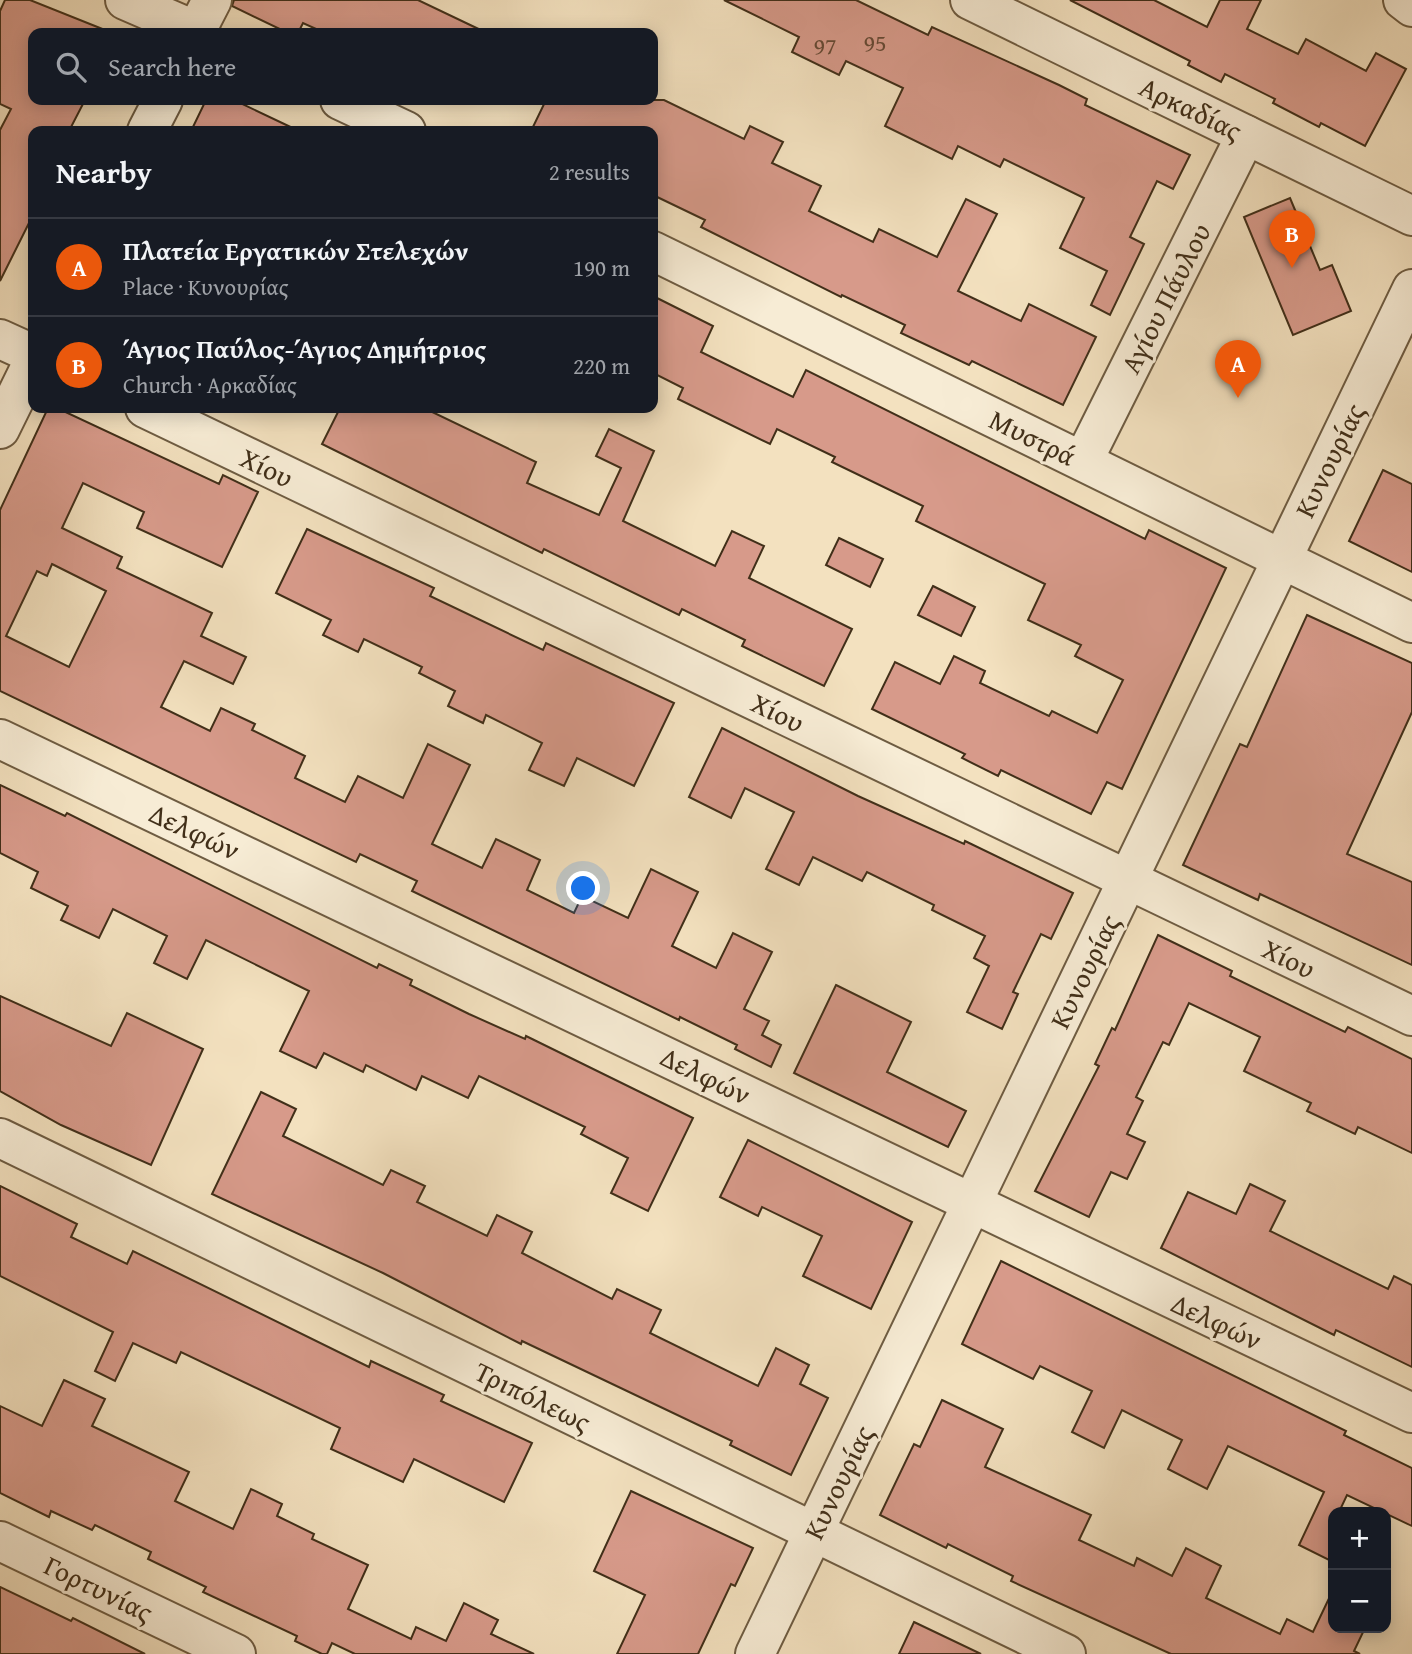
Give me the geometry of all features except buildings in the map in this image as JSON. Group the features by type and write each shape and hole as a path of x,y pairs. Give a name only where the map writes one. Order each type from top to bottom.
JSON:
{"street":[{"path":"125,0 201,24"},
{"name":"Αρκαδίας","path":"970,0 1412,216"},
{"path":"1403,0 1412,7"},
{"path":"150,126 160,105"},
{"path":"351,105 395,126"},
{"name":"Αγίου Πάυλου","path":"1083,461 1246,135"},
{"name":"Μυστρά","path":"658,253 1412,623"},
{"name":"Κυνουρίας","path":"755,1654 1412,289"},
{"path":"0,339 28,352"},
{"path":"0,429 28,372"},
{"name":"Χίου","path":"155,413 1412,1016"},
{"name":"Δελφών","path":"0,738 1412,1413"},
{"name":"Τριπόλεως","path":"0,1138 1066,1654"},
{"name":"Γορτυνίας","path":"0,1541 236,1654"}],"place":[{"name":"Άγιος Παύλος-Άγιος Δημήτριος","path":"1292,268"},
{"name":"Πλατεία Εργατικών Στελεχών","path":"1238,398"}]}
